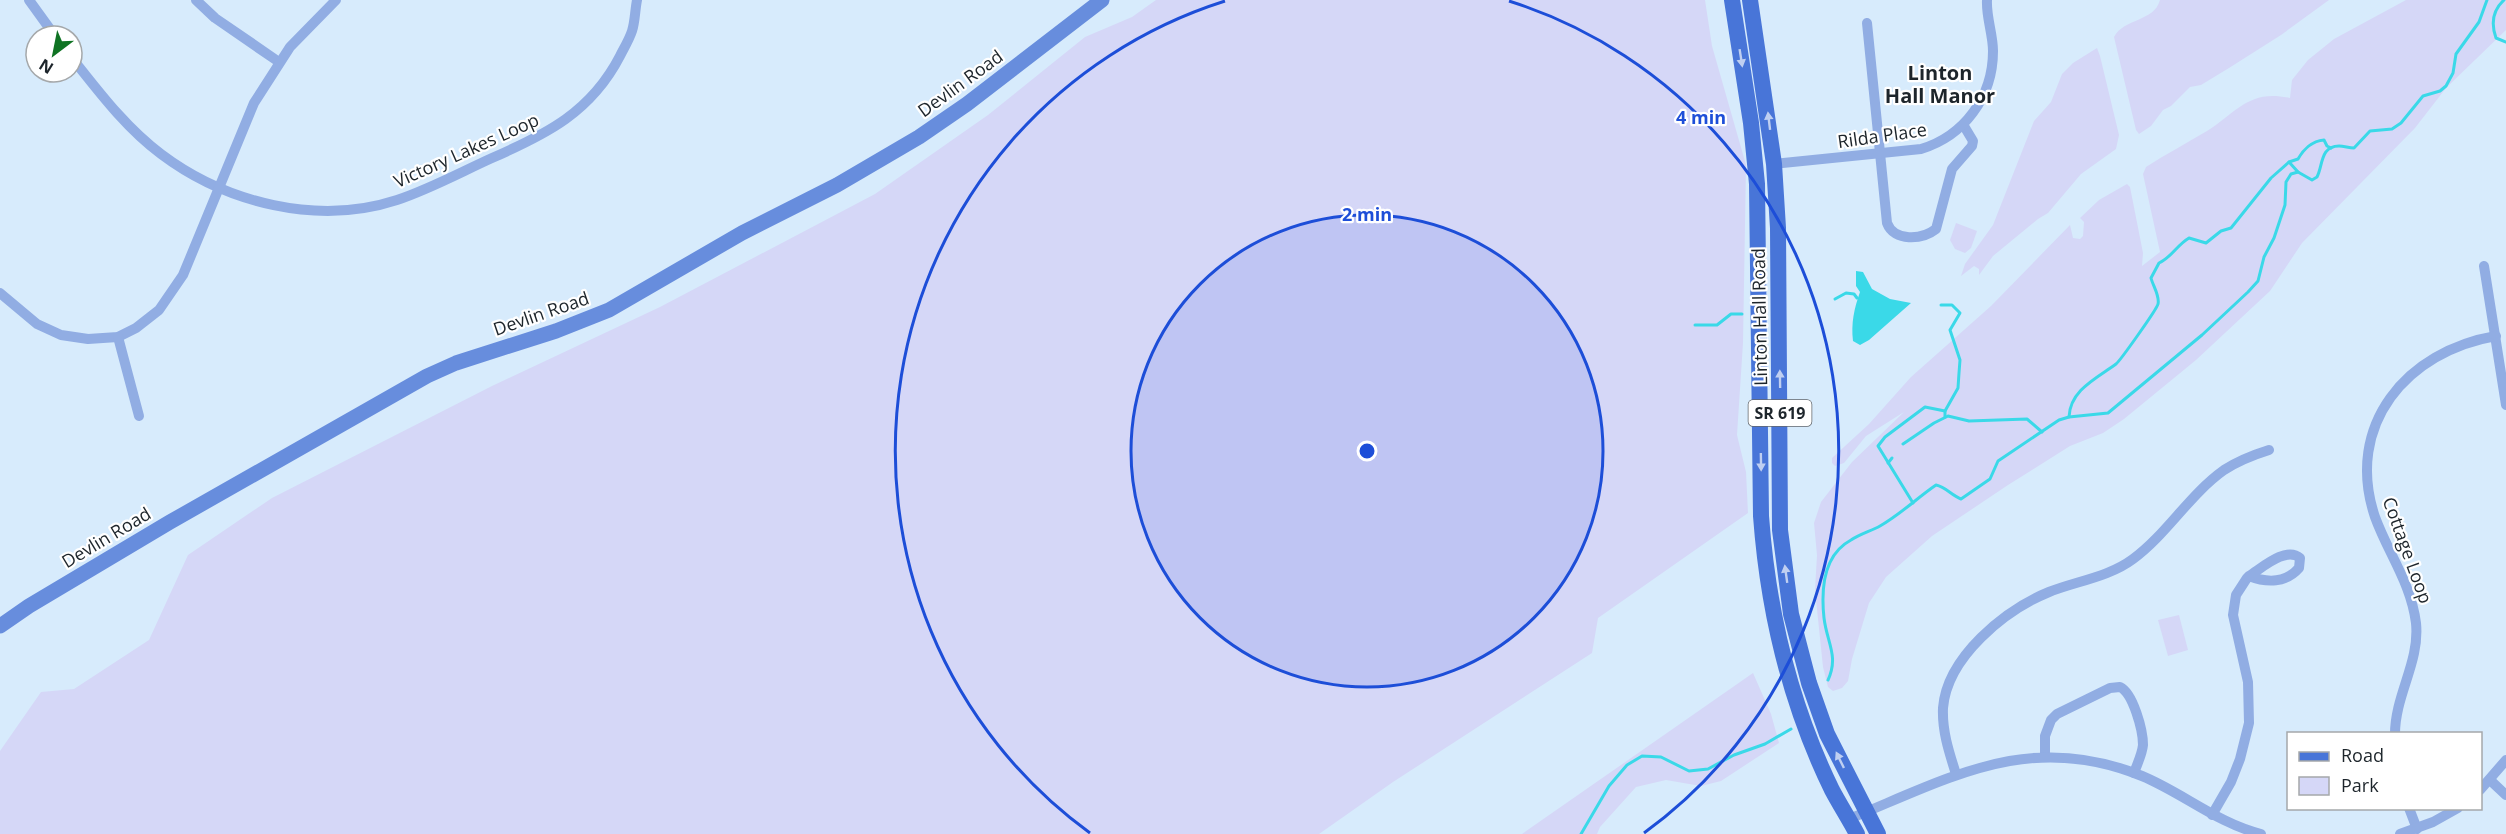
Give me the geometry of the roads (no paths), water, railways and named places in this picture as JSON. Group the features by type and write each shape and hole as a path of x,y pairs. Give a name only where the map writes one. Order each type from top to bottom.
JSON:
{"main road":[{"name":"Devlin Road","path":"0,626 29,606 170,522 427,376 456,363 556,331 609,310 742,233 845,181 938,124 1082,18 1102,0"},
{"name":"Devlin Road","path":"1082,18 1113,0"},
{"name":"Linton Hall Road","path":"1732,0 1752,123 1757,184 1761,516 1765,568 1776,625 1794,694 1817,757 1853,826"},
{"name":"Linton Hall Road","path":"1750,0 1774,165 1778,264 1780,530 1791,614 1809,683 1827,734 1878,834"}],"street":[{"path":"29,0 46,24"},
{"path":"196,0 215,18 279,62"},
{"path":"0,293 37,324 61,334 88,339 118,337 136,328 159,310 183,275 254,103 279,62 317,17 336,0"},
{"name":"Victory Lakes Loop","path":"84,73 106,101 161,154 220,188 257,201 291,208 327,211 359,209 396,201 435,185 532,141 568,120 598,91 615,65 632,32 637,0"},
{"name":"Rilda Place","path":"1774,165 1921,149 1937,144 1964,126 1979,101 1992,66 1993,43 1987,0"},
{"path":"1867,23 1889,229 1899,237 1927,235 1936,229 1953,169 1972,146 1972,141 1964,126"},
{"path":"2484,266 2506,405"},
{"name":"Cottage Loop","path":"2395,732 2396,713 2414,656 2416,624 2408,588 2382,535 2371,501 2367,466 2372,435 2385,405 2395,390 2426,362 2460,344 2496,336"},
{"path":"118,337 139,416"},
{"path":"1956,774 1944,726 1946,692 1959,663 1983,636 2007,617 2047,593 2113,571 2128,563 2149,546 2217,476 2239,461 2269,450"},
{"path":"2212,815 2231,782 2240,759 2249,723 2248,682 2233,605 2240,586 2250,576"},
{"path":"2045,758 2047,728 2057,714 2110,688 2120,687 2129,694 2141,732 2142,751 2134,773"},
{"path":"1853,826 1866,812 1956,774 2002,761 2045,758 2100,763 2134,773 2212,815 2261,834"},
{"path":"2482,789 2506,760"},
{"path":"2490,780 2506,795"},
{"path":"2410,810 2416,829"},
{"path":"2400,834 2416,829 2454,810"}],"water":[{"path":"1856,271 1863,272 1872,289 1890,299 1911,303 1869,340 1860,345 1853,341 1852,334 1853,316 1860,292 1856,286"}],"waterway":[{"path":"1828,680 1832,656 1824,618 1824,585 1829,564 1842,547 1854,538 1888,521 1936,485 1961,499 1990,479 1998,461 2059,420 2108,413 2202,335 2258,281 2264,257 2274,238 2285,205 2286,182 2291,174 2298,172 2312,180 2317,177 2328,149 2339,146 2354,148 2370,131 2392,129 2401,123 2423,96 2440,91 2446,86 2453,73 2456,54 2479,22 2487,0"},
{"path":"2504,0 2495,13 2493,28 2496,38 2506,42"},
{"path":"2289,162 2298,159 2308,146 2316,142 2324,140 2331,148"},
{"path":"2069,417 2074,399 2079,392 2116,364 2156,308 2158,298 2151,278 2159,263 2189,238 2206,243 2221,231 2231,228 2271,178 2289,162 2298,172"},
{"path":"1835,299 1846,293 1854,294 1857,298"},
{"path":"1941,305 1952,305 1960,313 1950,330 1960,360 1958,388 1945,411 1945,417"},
{"path":"1695,325 1717,325 1731,314 1742,314"},
{"path":"1913,503 1878,446 1885,437 1925,407 1945,411"},
{"path":"1903,444 1948,416 1969,421 2027,419 2042,432"},
{"path":"1888,463 1892,458"},
{"path":"1581,834 1609,786 1627,765 1642,756 1661,757 1689,771 1708,769 1734,755 1765,744 1791,729"}],"district":[{"name":"Linton Hall Manor","path":"1940,84"}]}
